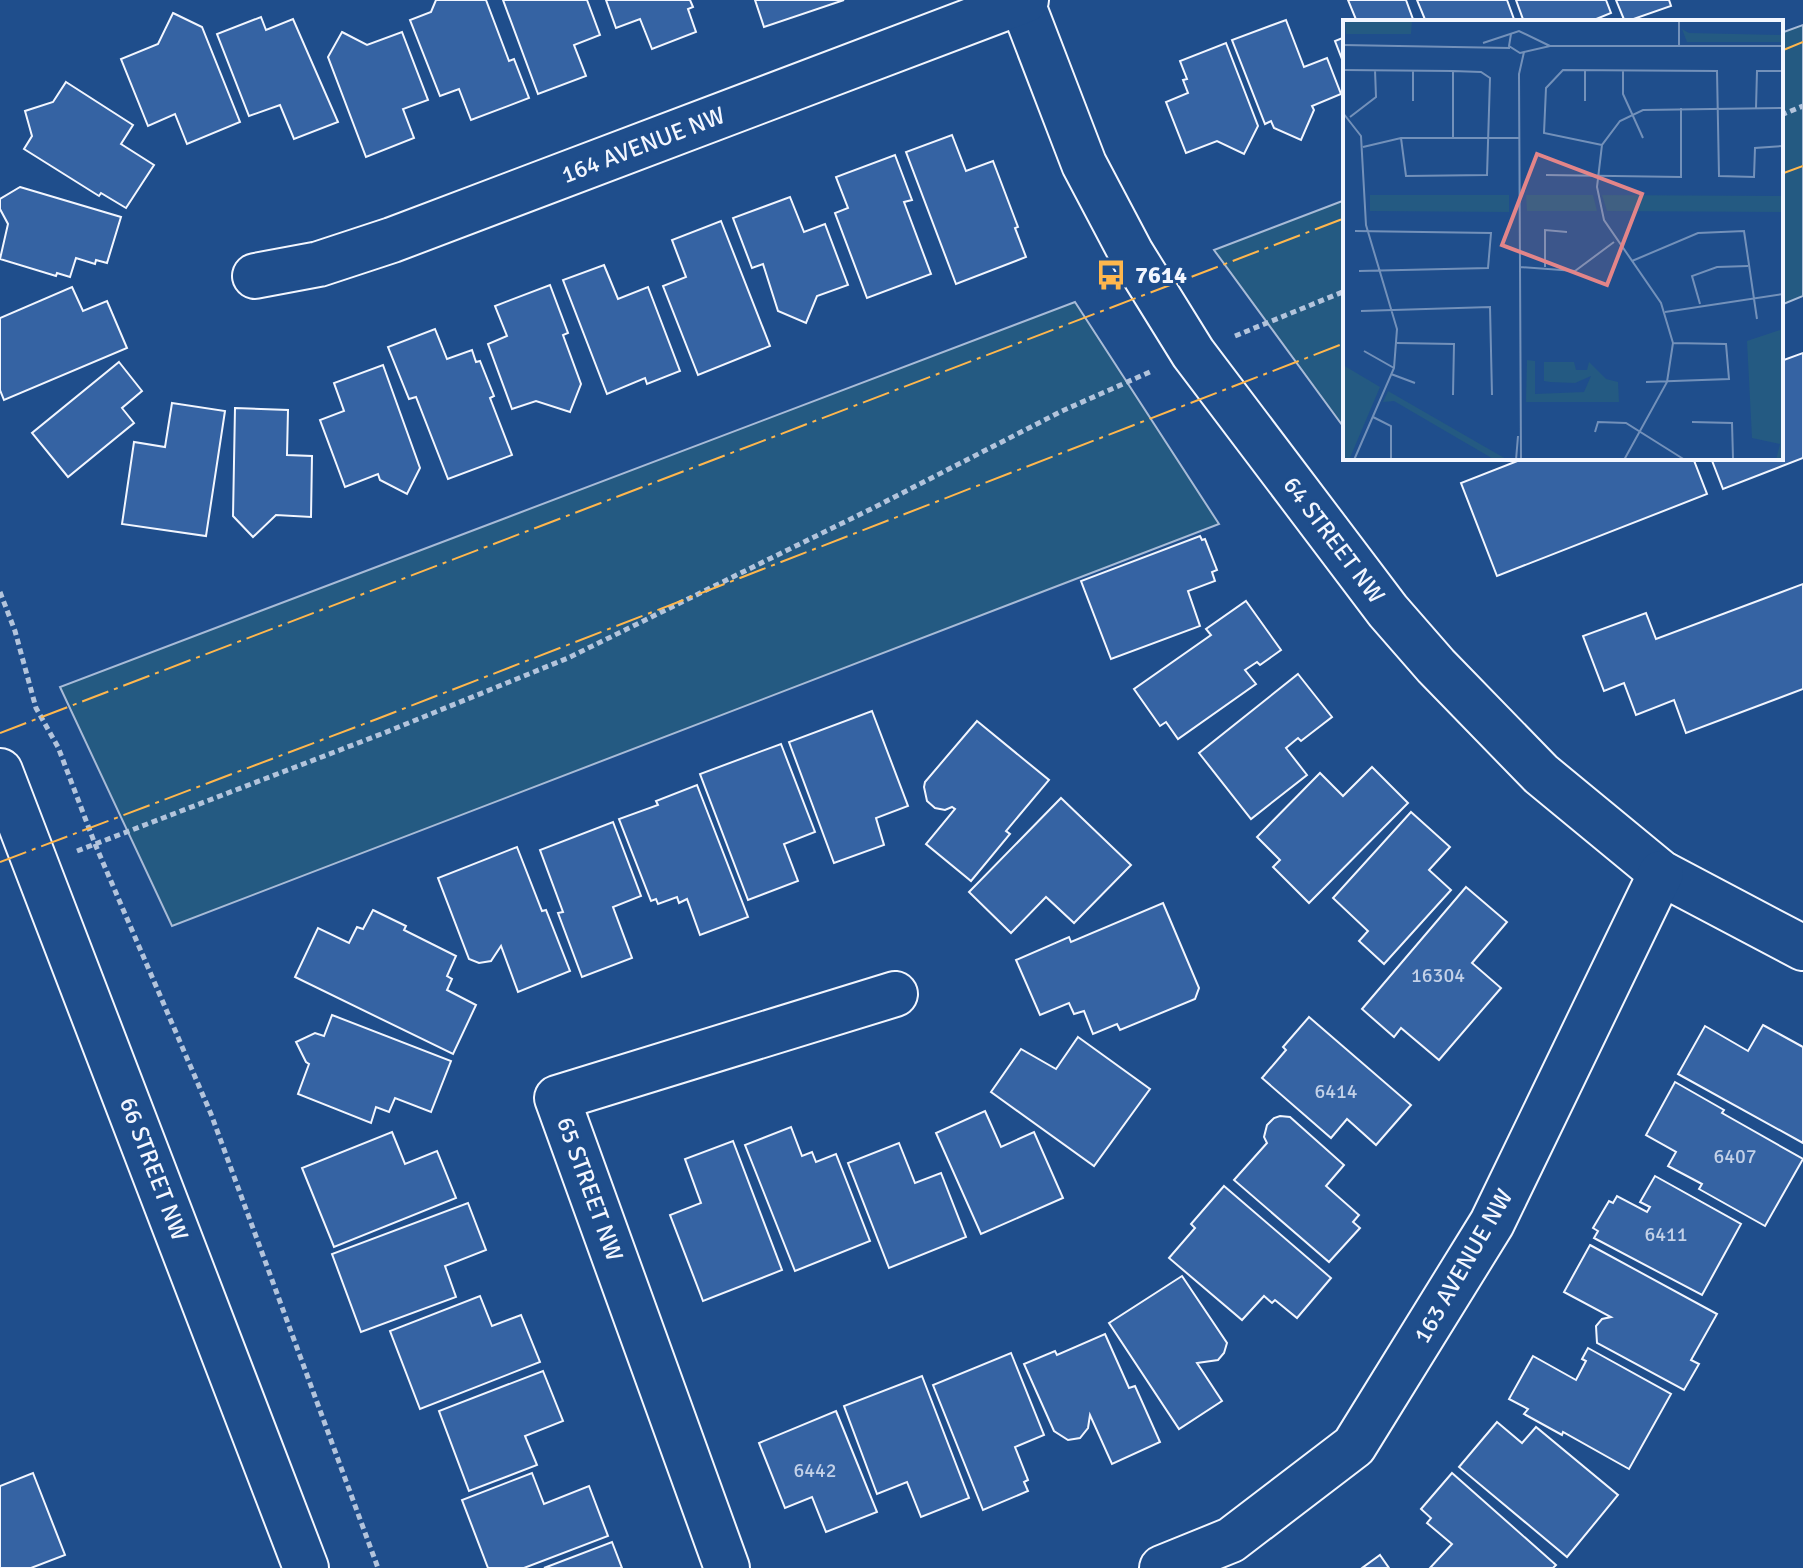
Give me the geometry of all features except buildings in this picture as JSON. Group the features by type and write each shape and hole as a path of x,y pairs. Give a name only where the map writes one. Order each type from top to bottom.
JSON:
{"street":[{"name":"164 AVENUE NW","path":"255,276 319,264 392,240 1023,1"},
{"name":"64 STREET NW","path":"1023,1 1084,164 1131,253 1193,353 1388,611 1436,666 1541,774 1661,873 1803,948"},
{"name":"66 STREET NW","path":"0,771 306,1568"},
{"name":"163 AVENUE NW","path":"1162,1568 1231,1540 1354,1446 1492,1223 1661,873"},
{"name":"65 STREET NW","path":"727,1568 557,1098 895,994"}],"path":[{"path":"1783,114 1803,106"},
{"path":"38,866 384,733 568,658 1062,411 1343,292"},
{"path":"0,592 15,631 36,708 58,747 95,844 211,1114 378,1568"}],"shaded area":[{"path":"1803,25 1803,296 1783,304 1783,32"},
{"path":"1343,201 1343,426 1214,250"},
{"path":"1075,302 1219,524 172,926 60,687"}],"power":[{"path":"1783,50 1803,42"},
{"path":"1783,173 1803,166"},
{"path":"0,733 1343,219"},
{"path":"0,862 1343,344"}],"place":[{"name":"7614","path":"1111,275"}]}
